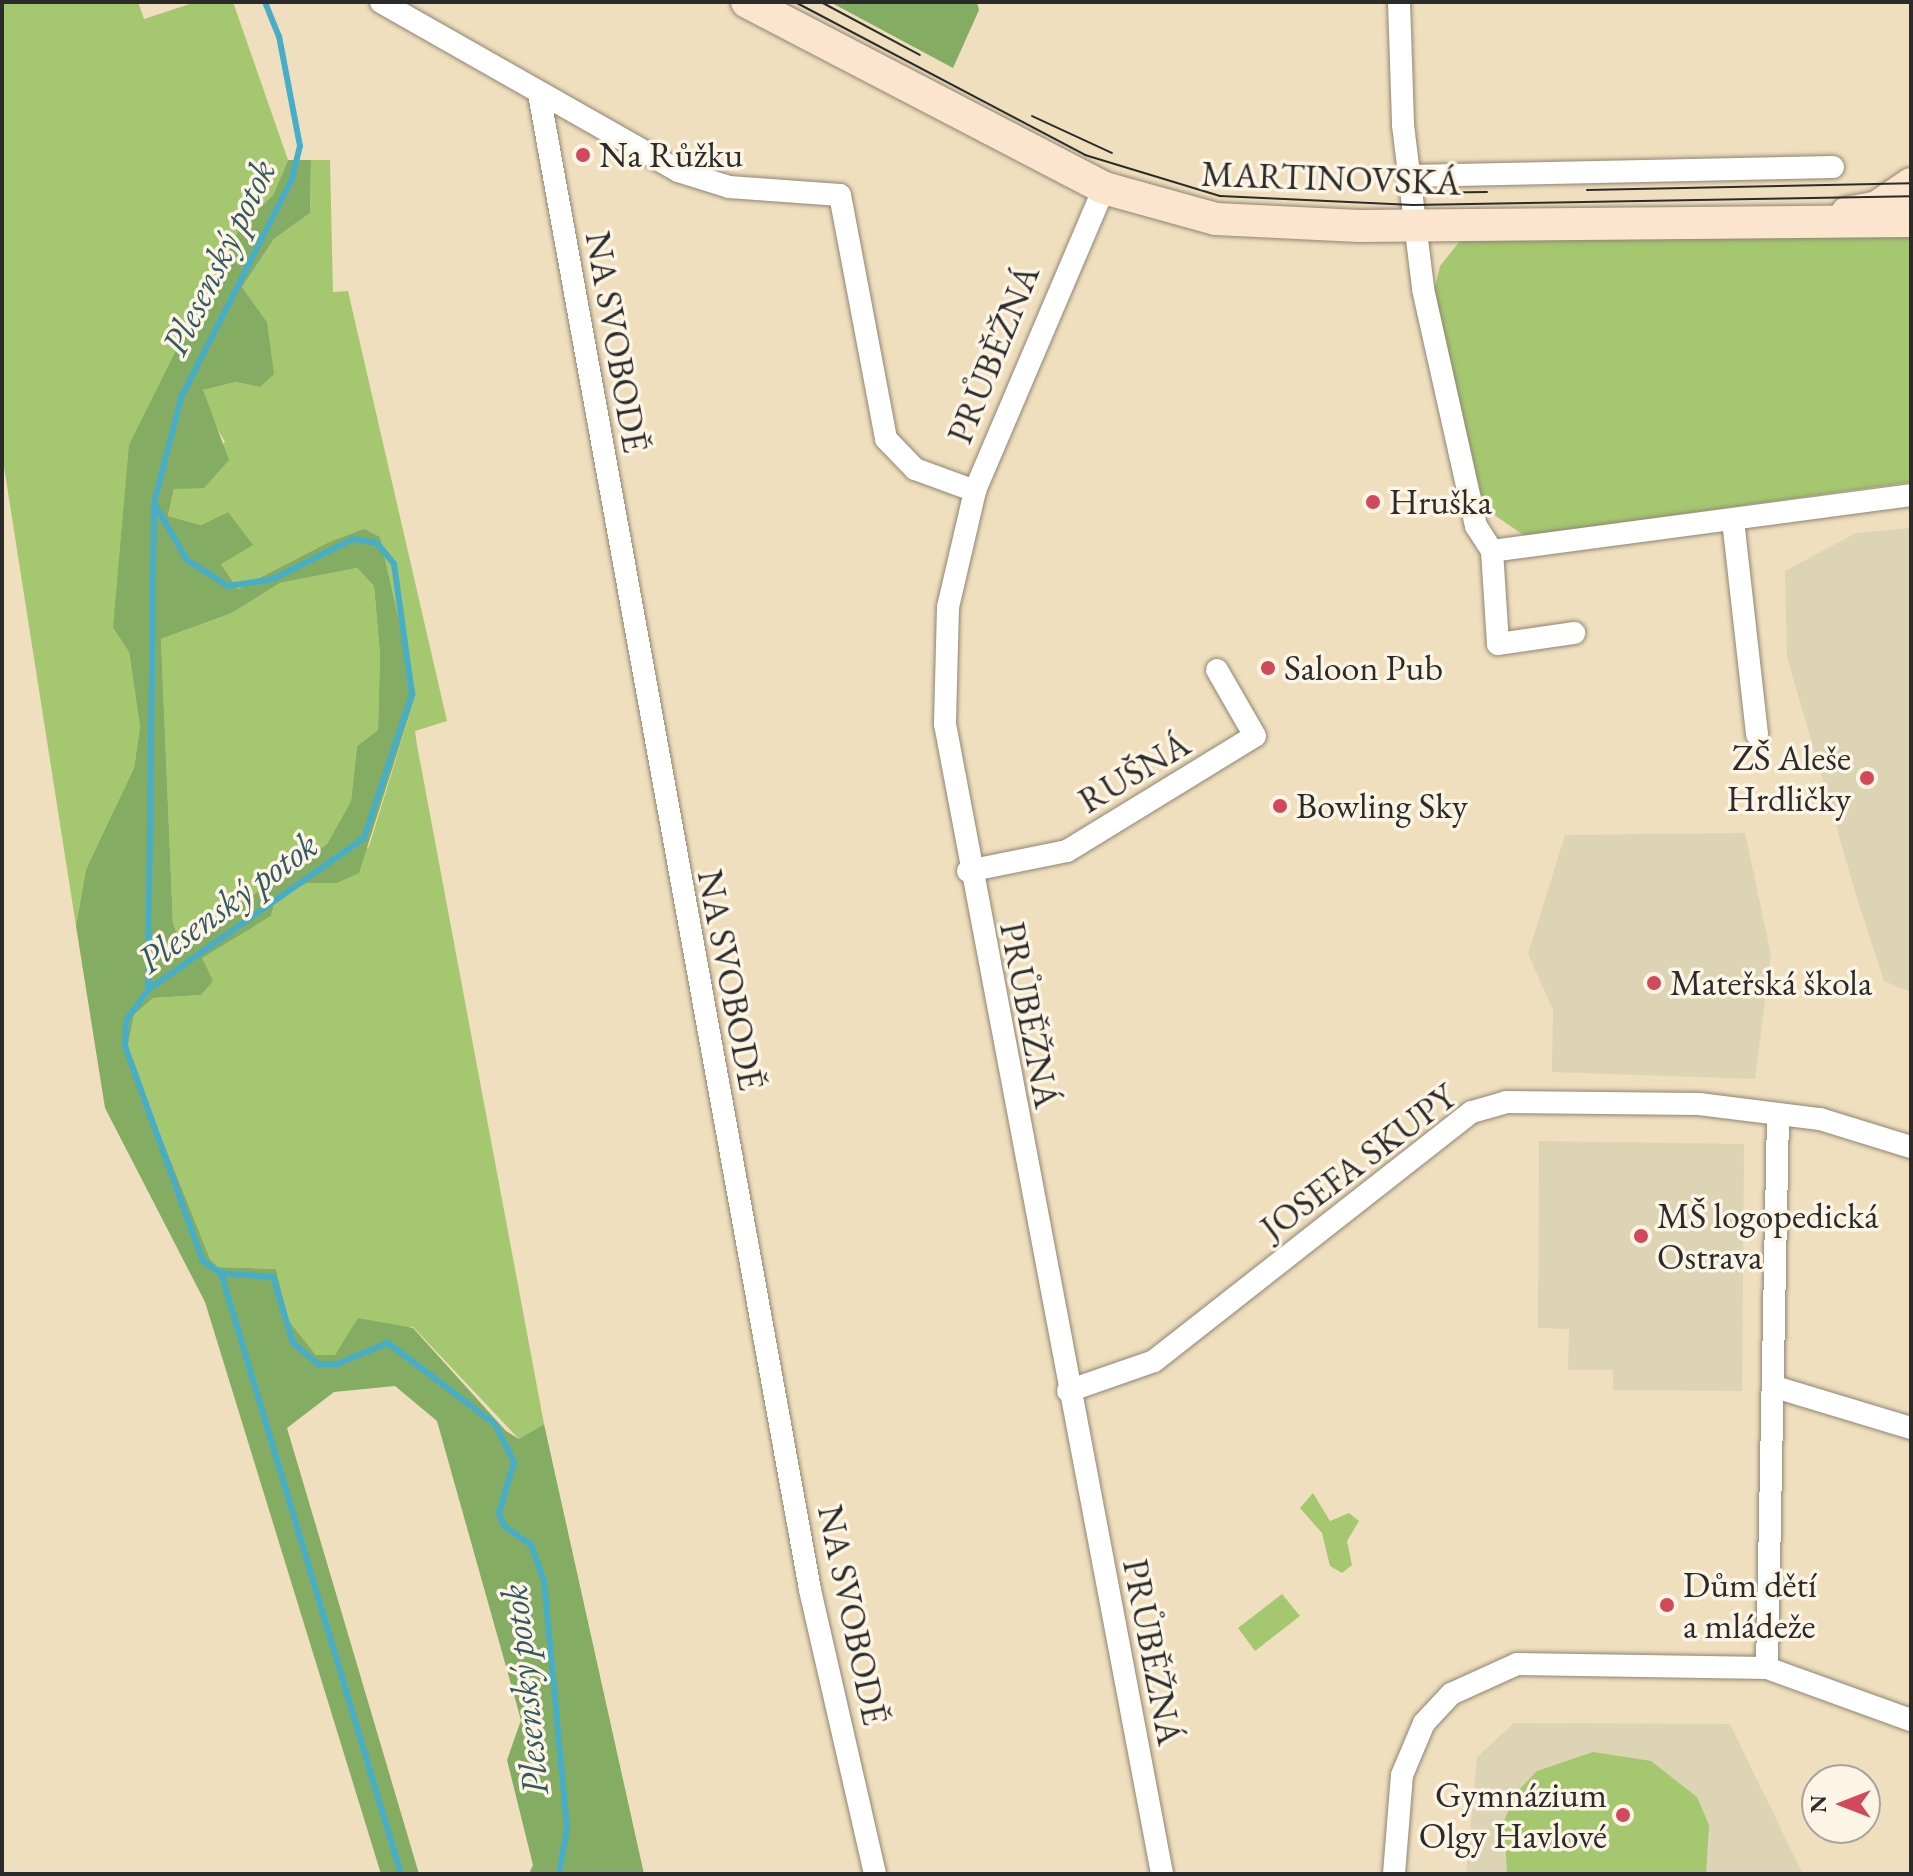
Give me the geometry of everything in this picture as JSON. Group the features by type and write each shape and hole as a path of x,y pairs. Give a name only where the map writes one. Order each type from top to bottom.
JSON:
{"street":[{"path":"381,2 678,171 742,189 840,195 886,439 915,469 975,491"},
{"name":"MARTINOVSKÁ","path":"747,2 1104,188 1216,219 1415,225 1911,221"},
{"path":"1399,2 1408,176 1415,225 1451,427 1476,526 1492,551 1498,644 1574,633"},
{"name":"NA SVOBODĚ","path":"539,94 810,1590 875,1874"},
{"path":"1408,176 1833,167"},
{"name":"MARTINOVSKÁ","path":"1769,220 1870,210 1911,184"},
{"name":"PRŮBĚŽNÁ","path":"1104,188 975,491 944,662 945,724 968,871 1162,1874"},
{"path":"1492,551 1911,495"},
{"path":"1733,520 1757,735"},
{"name":"RUŠNÁ","path":"968,871 1067,851 1255,736 1217,670"},
{"name":"JOSEFA SKUPY","path":"1068,1391 1154,1361 1472,1112 1506,1102 1651,1103 1820,1119 1911,1147"},
{"path":"1767,1668 1775,1387 1778,1115"},
{"path":"1775,1387 1911,1428"},
{"path":"1394,1874 1402,1775 1424,1723 1451,1694 1517,1664 1767,1668 1911,1720"}],"shaded area":[{"name":"ZŠ Aleše Hrdličky","path":"1911,528 1911,992 1884,981 1857,898 1787,657 1785,571 1856,533"},
{"name":"Mateřská škola","path":"1745,833 1771,955 1755,1079 1552,1072 1553,1010 1528,954 1565,835"},
{"name":"MŠ logopedická Ostrava","path":"1539,1141 1744,1144 1742,1391 1613,1390 1613,1370 1568,1370 1569,1329 1538,1328"},
{"name":"Gymnázium Olgy Havlové","path":"1514,1723 1730,1724 1803,1874 1466,1874 1477,1757"}],"green space":[{"path":"2,2 138,2 144,19 196,2 233,2 288,160 273,195 242,225 191,333 113,628 129,652 140,727 134,768 86,869 76,926 2,454"},
{"path":"830,2 977,2 979,10 953,68"},
{"path":"288,160 311,160 310,213 274,239 242,287 267,322 274,374 260,387 236,382 203,390 229,460 204,488 174,489 168,516 201,525 228,512 253,545 221,564 238,589 327,543 364,529 380,537 416,694 359,873 337,883 307,883 275,901 271,916 202,958 213,981 201,995 153,998 134,1015 127,1051 210,1259 218,1267 276,1269 289,1321 316,1355 335,1355 358,1318 413,1328 506,1431 519,1439 544,1424 644,1874 529,1874 533,1865 507,1760 521,1720 437,1421 395,1386 334,1392 287,1428 419,1874 381,1874 205,1302 105,1108 76,926 86,869 134,768 140,727 129,652 113,628 129,445 217,268 242,225 273,195","holes":["357,568 374,586 380,655 378,730 357,746 351,801 327,844 181,945 173,923 161,639 232,613 280,583"]},
{"path":"311,160 330,160 333,292 348,291 447,721 415,731 544,1424 519,1439 413,1327 349,1340 335,1356 316,1355 289,1321 276,1269 218,1267 210,1259 127,1051 134,1015 153,998 201,995 212,981 201,958 271,916 275,901 307,883 337,883 369,846 416,694 380,537 327,543 238,589 221,564 228,512 201,525 168,516 174,489 225,442 202,403 203,390 236,382 260,387 267,322 242,287 274,239 310,213"},
{"path":"1911,229 1911,482 1525,536 1484,508 1434,291 1440,266 1460,241"},
{"path":"357,568 374,586 380,655 378,730 357,746 351,801 327,844 181,946 173,923 161,639 232,613 280,583"},
{"path":"1313,1493 1330,1521 1349,1513 1359,1521 1347,1541 1352,1565 1342,1573 1330,1566 1322,1533 1300,1508"},
{"path":"1282,1594 1300,1616 1255,1651 1238,1628"},
{"path":"1593,1752 1651,1761 1697,1797 1709,1825 1706,1874 1507,1874 1504,1821 1516,1793 1537,1771"}],"waterway":[{"name":"Plesenský potok","path":"265,2 279,36 300,146 291,181 181,398 154,503 187,560 228,586 273,579 353,539 377,543 394,564 412,694 364,838 148,990 126,1020 125,1046 203,1261 221,1273 273,1277 293,1343 318,1364 337,1364 388,1343 495,1424 514,1462 499,1513 504,1526 531,1545 544,1580 567,1829 559,1874"},
{"path":"148,990 154,505"},
{"path":"221,1273 401,1874"}],"tram line":[{"path":"795,2 1085,155 1220,196 1413,205 1911,196"},
{"path":"821,2 920,55"},
{"path":"1032,116 1112,153"},
{"path":"1587,190 1911,183"},
{"path":"1411,193 1487,192"}],"place":[{"name":"Na Růžku","path":"583,155"},
{"name":"Hruška","path":"1373,502"},
{"name":"Saloon Pub","path":"1268,668"},
{"name":"ZŠ Aleše Hrdličky","path":"1867,778"},
{"name":"Bowling Sky","path":"1280,806"},
{"name":"Mateřská škola","path":"1654,983"},
{"name":"MŠ logopedická Ostrava","path":"1641,1236"},
{"name":"Dům dětí a mládeže","path":"1667,1605"},
{"name":"Gymnázium Olgy Havlové","path":"1623,1815"}]}
